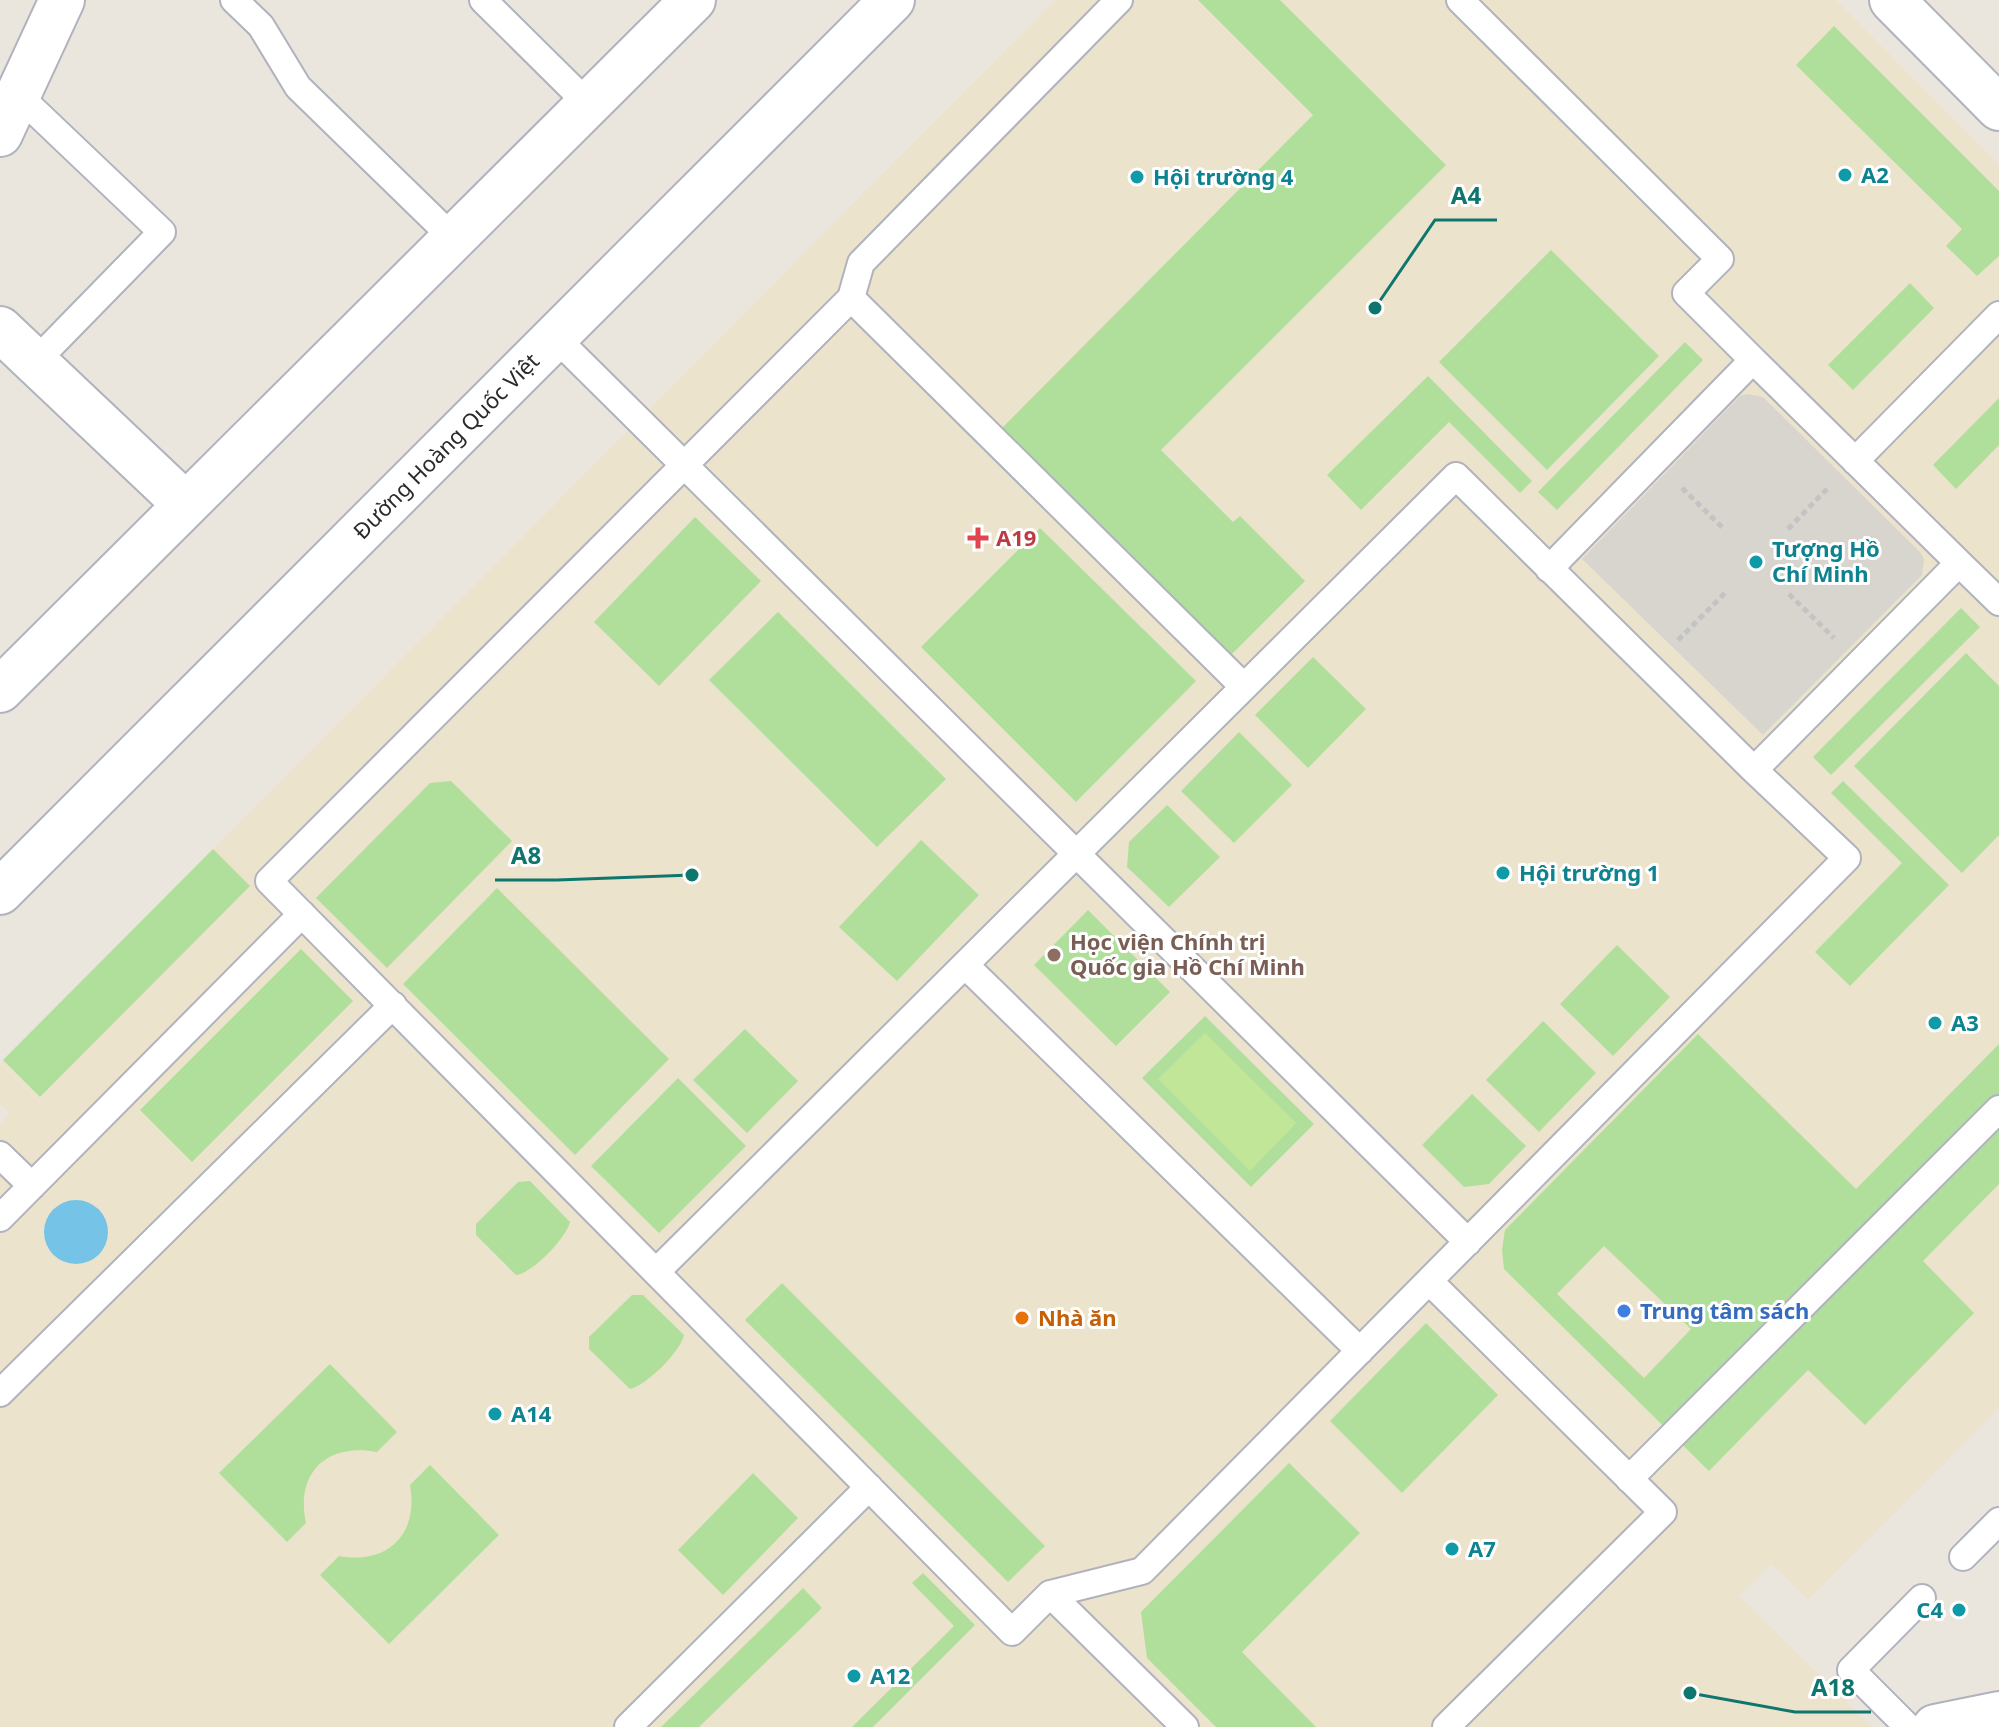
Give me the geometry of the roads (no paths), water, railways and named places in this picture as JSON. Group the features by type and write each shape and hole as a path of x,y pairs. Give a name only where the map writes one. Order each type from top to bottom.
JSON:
{"main road":[{"path":"9,114 62,0"},
{"path":"0,690 693,0"},
{"name":"Đường Hoàng Quốc Việt","path":"0,892 892,0"},
{"path":"1892,0 1999,108"},
{"path":"0,329 185,504"},
{"path":"1935,1727 1999,1714"}],"lane":[{"path":"234,0 261,26 298,87 453,238"},
{"path":"483,0 589,105"},
{"path":"656,1272 1456,476 1847,858 1142,1571 1050,1594 1012,1632 269,881 851,298 861,263 1119,0"},
{"path":"1460,0 1720,259 1686,293 1999,602"},
{"path":"9,114 162,232 35,362"},
{"path":"851,298 1244,687"},
{"path":"1855,461 1999,315"},
{"path":"555,337 1468,1242"},
{"path":"1549,569 1753,360"},
{"path":"1754,770 1959,563"},
{"path":"0,1218 302,914"},
{"path":"965,965 1360,1351"},
{"path":"0,1393 393,1005"},
{"path":"1629,1479 1999,1109"},
{"path":"0,1155 32,1186"},
{"path":"1429,1281 1663,1512 1446,1727"},
{"path":"628,1727 869,1487"},
{"path":"1963,1557 1999,1521"},
{"path":"1050,1594 1185,1727"},
{"path":"1908,1727 1851,1670 1922,1598"}],"water":[{"path":"76,1200 94,1206 102,1214 108,1232 102,1250 94,1258 76,1264 58,1258 50,1250 44,1232 50,1214 58,1206"}],"place":[{"name":"A2","path":"1845,175"},
{"name":"Hội trường 4","path":"1137,177"},
{"name":"A4","path":"1375,308"},
{"name":"A19","path":"978,538"},
{"name":"Tượng Hồ Chí Minh","path":"1756,562"},
{"name":"Hội trường 1","path":"1503,873"},
{"name":"A8","path":"692,875"},
{"name":"Học viện Chính trị Quốc gia Hồ Chí Minh","path":"1054,955"},
{"name":"A3","path":"1935,1023"},
{"name":"Trung tâm sách","path":"1624,1311"},
{"name":"Nhà ăn","path":"1022,1318"},
{"name":"A14","path":"495,1414"},
{"name":"A7","path":"1452,1549"},
{"name":"C4","path":"1959,1610"},
{"name":"A12","path":"854,1676"},
{"name":"A18","path":"1690,1693"}]}
